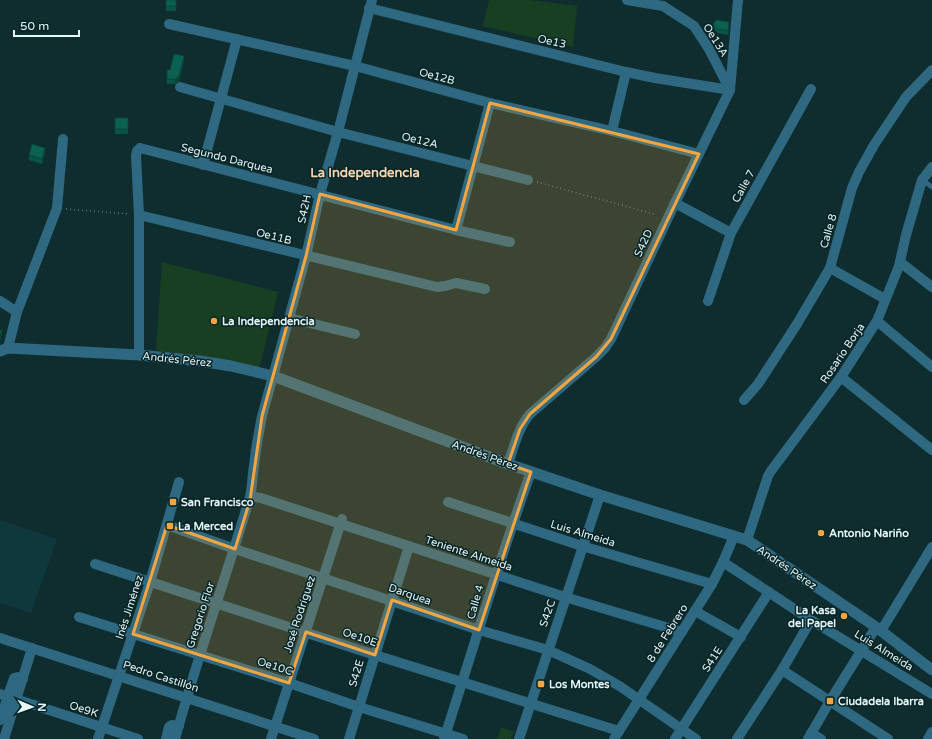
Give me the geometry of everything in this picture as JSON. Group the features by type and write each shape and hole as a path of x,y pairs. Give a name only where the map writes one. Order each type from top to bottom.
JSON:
{"street":[{"name":"Oe13A","path":"627,0 663,6 694,26 709,49 730,90"},
{"name":"S42D","path":"508,464 520,429 530,414 596,357 611,339 675,202 730,90 738,0"},
{"name":"Oe13","path":"370,4 626,72 730,90"},
{"name":"S42H","path":"250,500 257,440 262,416 306,256 320,194 338,132 370,4"},
{"name":"Oe12B","path":"169,24 355,66 490,103 612,131 699,154"},
{"path":"203,165 237,39"},
{"name":"Calle 8","path":"744,400 763,377 797,324 830,268 852,188 858,172 906,97 932,70"},
{"path":"612,131 626,72"},
{"name":"Oe12A","path":"180,87 338,132 528,180"},
{"name":"Calle 7","path":"708,301 731,232 811,89"},
{"path":"456,230 490,103"},
{"path":"4,350 57,208 63,139"},
{"name":"Segundo Darquea","path":"139,355 139,215 136,156 138,149 144,149 456,230 510,242"},
{"name":"Rosario Borja","path":"747,540 768,476 841,377 877,321 900,262 922,180 932,167"},
{"path":"675,202 731,232"},
{"name":"Oe11B","path":"139,215 437,286 445,286 456,283 485,289"},
{"path":"900,262 932,287"},
{"path":"830,268 885,299"},
{"path":"0,301 18,312"},
{"path":"289,318 354,334"},
{"path":"877,321 932,367"},
{"name":"Andrés Pérez","path":"4,350 139,355 200,361 231,366 273,376 531,472 600,495 747,540 878,629 932,670"},
{"path":"841,377 932,450"},
{"name":"Calle 4","path":"445,736 496,575 531,472"},
{"name":"Inés Jiménez","path":"98,739 150,582 179,482"},
{"name":"S42C","path":"519,739 529,704 600,495"},
{"name":"Teniente Almeida","path":"250,500 254,497 261,498 342,522 408,546 496,575 682,632"},
{"name":"Gregorio Flor","path":"175,739 216,604 250,500"},
{"name":"Luis Almeida","path":"448,502 582,546 712,584"},
{"name":"José Rodríguez","path":"271,739 342,522"},
{"name":"Darquea","path":"167,525 479,630 548,650 590,669 639,700"},
{"name":"8 de Febrero","path":"616,735 712,584 734,536"},
{"name":"S42E","path":"349,739 408,546"},
{"path":"821,739 810,736 861,650 878,629 932,547"},
{"name":"Luis Almeida","path":"723,562 811,620 932,694"},
{"name":"Oe10E","path":"94,564 462,682 616,735"},
{"name":"S41E","path":"675,739 769,592"},
{"path":"695,611 741,637"},
{"name":"Oe10C","path":"80,617 289,682 445,736 463,739"},
{"path":"737,739 782,670 811,620"},
{"name":"Pedro Castillón","path":"0,638 314,739"},
{"path":"4,739 3,721 8,697 23,679 32,648"},
{"path":"782,670 888,739"},
{"name":"Oe9K","path":"8,697 138,739"},
{"path":"639,700 696,739"},
{"path":"166,739 169,727 172,725 179,726"},
{"path":"928,739 932,732"}],"lane":[{"path":"922,180 932,187"}],"path":[{"path":"528,180 654,214"},
{"path":"57,208 139,215"}],"highlighted area":[{"path":"490,103 699,154 611,339 596,357 530,414 520,429 508,464 531,472 479,630 392,600 375,655 306,632 289,683 133,634 167,525 235,549 250,500 262,416 306,256 320,194 456,230"}],"shaded area":[{"path":"0,520 57,539 31,613 0,603"}],"green space":[{"path":"489,0 530,0 577,6 573,47 483,26"},
{"name":"La Independencia","path":"162,262 278,292 258,374 156,350"},
{"path":"501,727 514,732 511,739 497,739"}],"building":[{"path":"166,0 176,0 176,6 166,6"},
{"path":"717,20 729,22 728,31 718,29 713,24"},
{"path":"174,54 184,56 179,76 175,79 167,79 167,69 170,70"},
{"path":"115,118 128,118 128,129 115,129"},
{"path":"32,144 45,148 42,159 29,155"}],"place":[{"name":"La Independencia","path":"214,321"},
{"name":"San Francisco","path":"173,502"},
{"name":"La Merced","path":"170,526"},
{"name":"Antonio Nariño","path":"821,533"},
{"name":"La Kasa del Papel","path":"844,616"},
{"name":"Los Montes","path":"541,684"},
{"name":"Ciudadela Ibarra","path":"830,701"}],"district":[{"name":"La Independencia","path":"365,172"}]}
